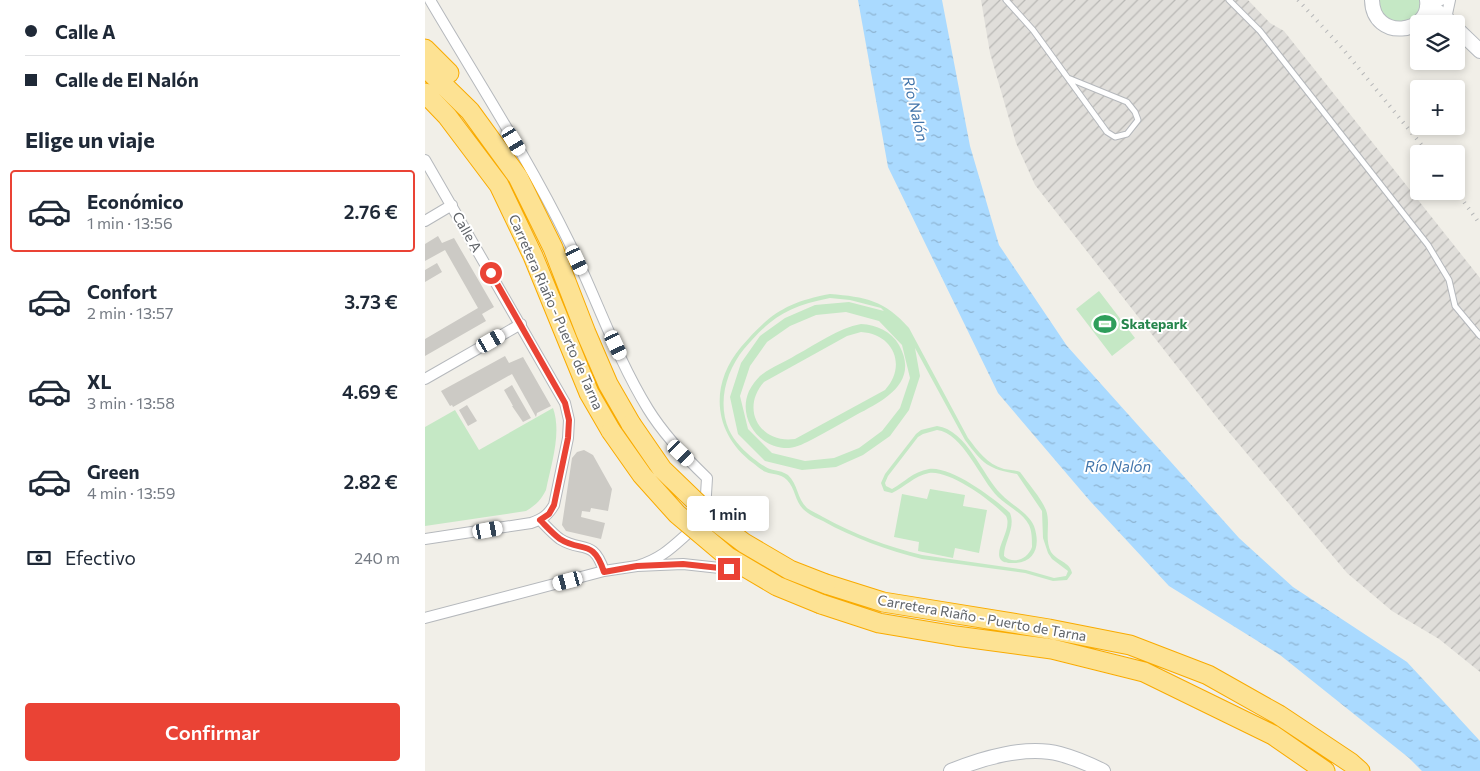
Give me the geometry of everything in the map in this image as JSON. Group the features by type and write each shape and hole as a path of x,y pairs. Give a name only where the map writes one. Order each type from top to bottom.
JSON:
{"highway":[{"path":"425,48 457,81 470,111"},
{"name":"Carretera Riaño - Puerto de Tarna","path":"425,66 470,111 517,177 553,248 608,384 631,424 661,469 719,524 744,543 790,570 826,584 883,602 1049,629 1130,645 1209,675 1279,715 1360,771"},
{"name":"Carretera Riaño - Puerto de Tarna","path":"425,93 447,116 499,185 533,256 589,393 611,431 642,475 677,514 728,557 777,586 821,604 879,623 1052,649 1144,672 1273,735 1325,771"},
{"path":"425,101 447,116"}],"street":[{"path":"425,618 653,561 664,554 705,518 707,478 681,453 649,410 632,379 569,242 533,172 429,0"},
{"path":"1371,0 1372,10 1378,20 1391,28 1403,29 1410,27"},
{"path":"1448,15 1450,0"},
{"path":"1424,15 1431,2 1442,15"},
{"path":"1465,37 1478,49"},
{"path":"1465,42 1478,49"},
{"name":"Calle A","path":"425,160 565,403 569,420 568,438 554,505 549,514 540,520"},
{"path":"425,221 452,206"},
{"path":"425,379 521,324"},
{"path":"425,539 540,520 561,539 589,549 598,555 604,572"},
{"path":"637,566 683,564 729,569"},
{"path":"951,771 1000,754 1030,752 1059,753 1103,771"}],"lane":[{"path":"1006,0 1033,30 1067,78 1107,132 1115,137 1127,134 1138,120 1135,112 1127,102 1067,78"},
{"path":"1229,0 1260,31 1428,245 1449,280 1455,306 1480,336"}],"shaded area":[{"path":"981,0 1248,0 1270,23 1284,31 1410,190 1410,200 1418,200 1480,278 1480,672 1439,639 1392,611 1347,573 1222,424 1035,185 1016,143 990,53"}],"green space":[{"path":"1372,0 1427,0 1423,15 1410,15 1410,21 1391,28"},
{"name":"Skatepark","path":"1099,291 1135,338 1112,356 1076,309"},
{"path":"830,294 874,302 891,311 909,328 975,448 998,467 1020,472 1041,501 1046,510 1048,520 1048,542 1051,552 1071,569 1072,573 1067,580 1053,581 1025,573 922,559 871,543 846,533 807,513 800,506 787,480 777,474 762,470 740,451 730,438 723,423 720,408 720,392 731,362 741,347 770,318 790,306","holes":["830,298 850,300 881,308 884,311 849,302 815,305 785,318 760,336 741,363 730,397 738,434 765,461 802,470 836,467 863,455 890,436 909,410 920,376 915,348 971,448 987,464 999,470 1017,474 1042,511 1043,538 1048,553 1052,559 1068,571 1066,576 1054,578 1026,570 922,555 871,539 807,508 788,475 762,465 737,442 725,420 724,409 725,388 732,367 744,349 772,321 792,309","846,312 879,321 902,345 910,378 900,408 882,431 859,448 834,458 805,461 772,453 748,429 740,396 750,366 767,342 790,326 816,315"]},
{"path":"861,324 878,327 888,332 896,340 904,358 905,370 902,380 895,389 877,404 798,446 789,448 778,447 760,438 748,421 746,401 749,391 760,376 828,337","holes":["861,332 872,334 889,345 894,353 895,371 892,381 885,390 795,439 783,439 772,436 763,430 757,422 754,413 754,403 757,392 764,382 847,336"]},
{"path":"553,408 556,428 555,449 546,490 535,504 526,511 425,526 425,427 455,410 479,450"},
{"path":"937,426 948,429 965,444 994,486 1024,513 1034,526 1037,540 1031,557 1020,563 1003,562 999,556 999,551 1007,527 1006,516 981,495 948,476 929,473 892,493 884,491 881,483 885,474 921,430","holes":["937,430 946,433 963,448 998,497 1026,520 1031,533 1032,547 1024,557 1012,560 1004,556 1012,524 1010,513 972,484 949,472 938,469 923,470 892,489 886,486 885,483 888,476 918,437"]},
{"path":"930,489 965,495 963,506 987,510 979,553 955,548 953,558 918,551 919,542 894,537 902,494 927,499"}],"water":[{"name":"Río Nalón","path":"858,0 942,0 970,146 999,245 1067,346 1239,538 1293,587 1407,662 1480,741 1480,771 1422,771 1409,758 1280,655 1169,586 1090,501 998,393 888,167"}],"building":[{"path":"438,236 442,243 454,238 494,307 482,314 486,321 425,356 425,339 478,308 445,250 425,261 425,244"},
{"path":"437,263 442,272 425,282 425,270"},
{"path":"505,356 509,363 523,357 551,406 537,413 536,417 512,374 453,407 452,405 450,406 441,391"},
{"path":"512,385 531,418 523,422 504,390"},
{"path":"467,405 477,421 468,426 459,410"},
{"path":"584,450 593,455 612,489 608,511 591,508 590,512 582,511 581,517 605,523 601,539 566,531 562,525 572,458 577,452"}],"railway":[{"path":"1298,0 1343,49 1422,145"},
{"path":"1463,200 1480,224"}],"place":[{"name":"Skatepark","path":"1105,324"}],"route":[{"path":"491,273 565,403 569,420 568,438 554,505 549,514 540,520 561,539 589,549 598,555 604,572 637,566 683,564 729,569"}]}
